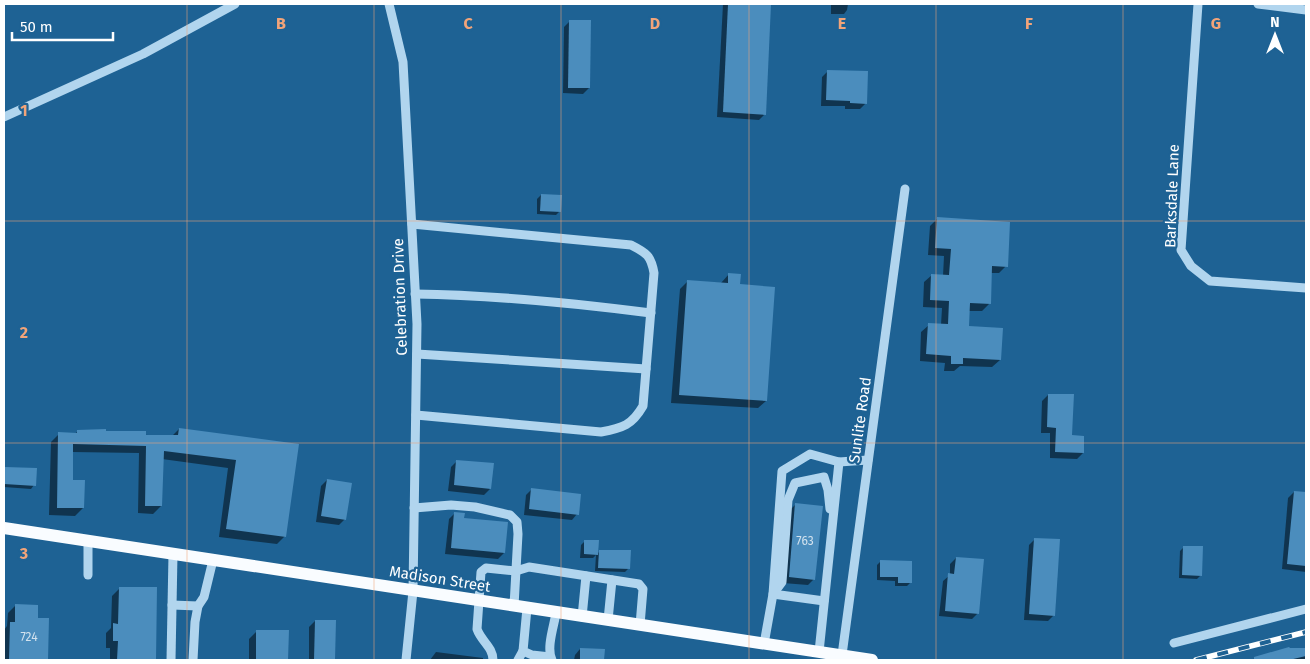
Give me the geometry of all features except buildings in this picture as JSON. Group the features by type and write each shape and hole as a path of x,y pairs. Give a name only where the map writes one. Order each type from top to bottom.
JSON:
{"main road":[{"name":"Madison Street","path":"4,528 872,660"}],"street":[{"path":"4,117 143,54 235,4"},
{"name":"Celebration Drive","path":"389,4 403,62 416,294 413,591 406,660"},
{"name":"Barksdale Lane","path":"1198,4 1181,250 1191,266 1210,281 1306,288"},
{"path":"1258,4 1306,10"},
{"name":"Sunlite Road","path":"842,655 906,189"},
{"path":"412,224 631,245 642,250 652,260 654,273 643,406 635,419 620,429 601,432 416,415"},
{"path":"416,294 468,295 651,313"},
{"path":"416,354 646,369"},
{"path":"764,644 773,594 782,471 810,454 839,462 868,460"},
{"path":"819,652 839,462"},
{"path":"773,594 782,582 788,500 795,482 824,477 828,490 832,526"},
{"path":"414,508 451,505 475,507 510,515 517,522 516,571 524,651 518,660"},
{"path":"88,541 88,576"},
{"path":"171,660 174,554"},
{"path":"193,660 195,622 198,606 204,597 213,560"},
{"path":"493,660 493,653 479,636 477,629 481,572 486,568 516,571 529,567 639,584 643,589 640,625"},
{"path":"582,617 586,576"},
{"path":"608,620 612,580"},
{"path":"773,594 824,601"},
{"path":"172,605 198,606"},
{"path":"1174,643 1306,609"},
{"path":"524,651 532,655 551,658 556,613"}],"railway":[{"path":"1196,660 1306,632"}]}
